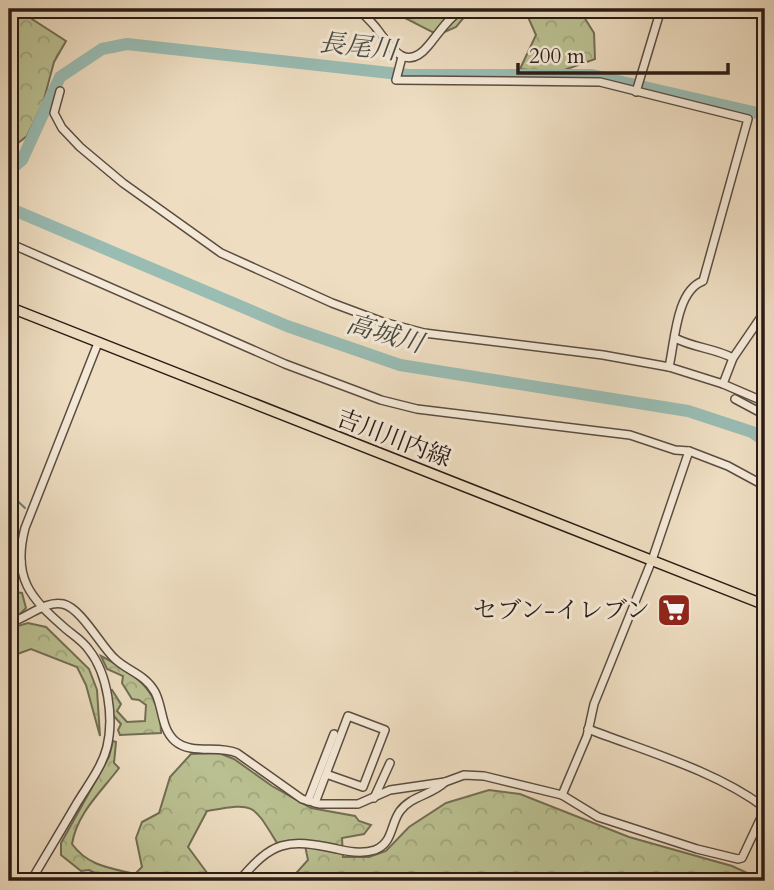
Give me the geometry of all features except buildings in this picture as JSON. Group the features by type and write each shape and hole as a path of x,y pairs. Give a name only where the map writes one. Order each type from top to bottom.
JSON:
{"main road":[{"name":"吉川川内線","path":"9,307 765,605"}],"street":[{"path":"358,9 402,57 417,55 426,49 447,21 462,9"},
{"path":"507,9 530,9"},
{"path":"637,88 661,9"},
{"path":"402,57 397,75 600,82 637,88 748,119 703,281 694,285 681,305 669,367"},
{"path":"60,91 54,113 62,128 80,147 123,183 221,253 243,265 332,303 404,329 474,341 603,355 669,367 723,384 765,402"},
{"path":"9,243 285,364 381,400 417,409 630,435 675,450 689,451 728,466 765,486"},
{"path":"723,384 733,358 761,317 765,321"},
{"path":"676,338 686,344 718,350 733,358"},
{"path":"31,881 97,770 107,746 109,729 102,674 97,661 88,647 41,608 30,593 21,562 25,528 98,343"},
{"path":"735,399 765,415"},
{"path":"562,795 588,729 594,704 652,560 689,451"},
{"path":"9,550 11,555 21,562"},
{"path":"9,623 41,608 65,604 115,660 150,684 169,734 178,744 191,748 224,748 237,753 311,802 358,804 390,790 445,782 464,775 484,776 562,795 597,817 697,849 742,858 765,808 748,795 700,772 588,729"},
{"path":"311,802 326,774 348,716 385,730 363,787 326,774"},
{"path":"311,802 334,734"},
{"path":"374,798 390,764"},
{"path":"239,881 268,850 282,845 300,842 359,852 379,848 387,841 404,807 438,790 445,782"}],"green space":[{"path":"9,9 26,9 32,19 66,41 54,62 43,103 27,136 9,150"},
{"path":"395,9 471,9 456,27 438,35 399,15"},
{"path":"514,9 579,9 594,33 595,59 556,73 520,69 536,35 528,17"},
{"path":"15,592 22,593 26,608 17,617 14,627 28,623 46,627 89,669 97,690 100,736 86,685 77,667 31,649 9,657 9,599 11,600"},
{"path":"101,656 125,670 144,686 157,706 161,733 120,735 118,730 121,724 113,715 109,691 112,690 121,704 117,711 127,722 145,721 146,705 132,699 122,683 123,676 107,669"},
{"path":"113,741 116,742 114,763 119,768 84,813 72,844 92,862 135,874 142,867 136,838 142,822 159,813 170,777 191,754 219,753 234,759 272,786 311,808 355,816 359,821 371,825 364,834 342,838 343,857 369,857 386,851 409,827 446,803 489,790 520,794 629,837 732,866 765,881 289,881 308,860 304,841 277,843 256,813 243,807 234,807 207,811 188,847 213,881 111,881 89,870 81,871 61,855 61,843 109,757"}],"waterway":[{"name":"長尾川","path":"9,171 22,160 60,77 102,49 127,44 408,75 592,75 765,115"},
{"name":"高城川","path":"9,208 287,326 400,365 688,411 752,432 765,441"},
{"path":"9,493 25,508"}],"place":[{"name":"セブン-イレブン","path":"674,610"}]}
